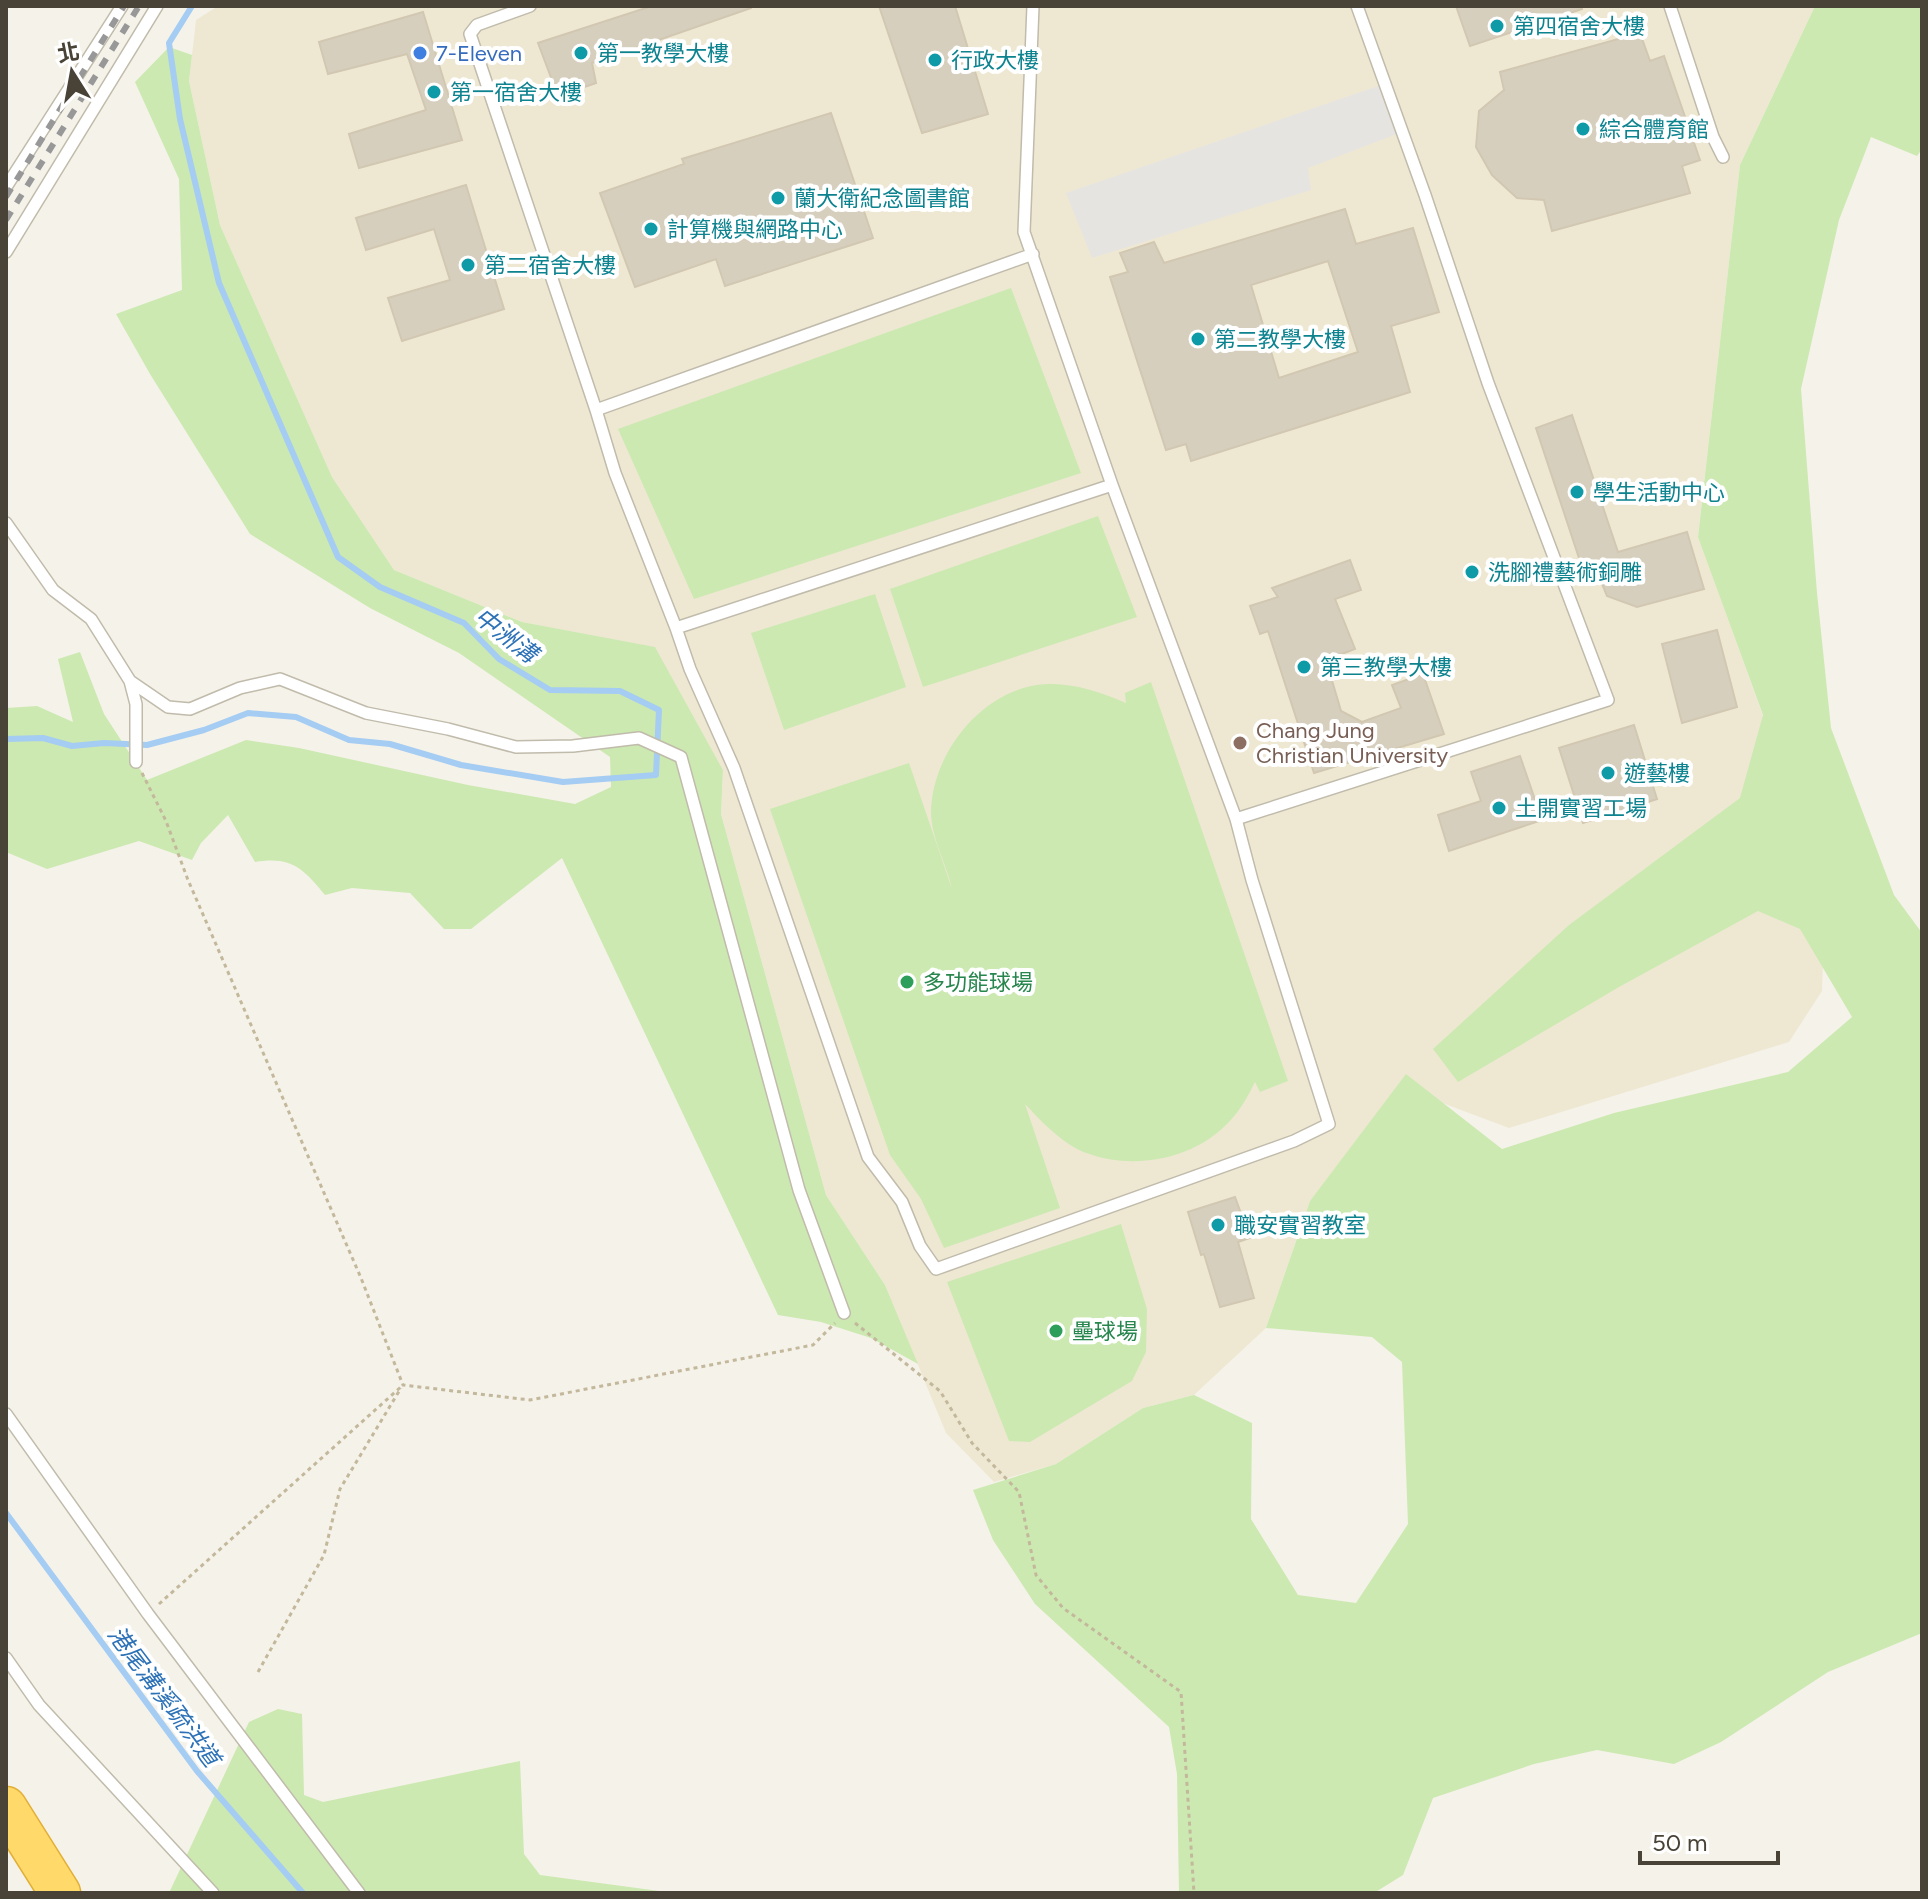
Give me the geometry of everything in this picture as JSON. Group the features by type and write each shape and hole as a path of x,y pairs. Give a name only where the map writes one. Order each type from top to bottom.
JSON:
{"highway":[{"path":"6,1807 60,1893"},
{"path":"6,1849 36,1893"}],"lane":[{"path":"6,187 122,6"},
{"path":"6,252 157,6"},
{"path":"530,6 477,25 470,34 615,473 690,669 734,768 868,1157 902,1202 920,1246 936,1269 1294,1141 1329,1124 1252,880 1236,819 1112,485 1024,232 1033,6"},
{"path":"1236,819 1608,700 1488,383 1357,6"},
{"path":"1670,6 1713,137 1723,157"},
{"path":"596,410 1033,254"},
{"path":"676,628 1112,485"},
{"path":"6,523 53,590 91,619 130,681 136,704 136,762"},
{"path":"130,681 168,707 190,709 240,688 280,679 366,713 448,729 516,747 573,746 639,738 681,757 799,1190 844,1313"},
{"path":"6,1414 148,1614 359,1893"},
{"path":"6,1658 39,1705 213,1893"}],"path":[{"path":"136,762 166,821 188,880 361,1278 403,1385"},
{"path":"148,1614 403,1385 530,1400 813,1345 844,1313 940,1391 972,1443 1019,1492 1036,1575 1063,1608 1181,1692 1194,1893"},
{"path":"258,1672 324,1555 340,1489 403,1385"}],"shaded area":[{"name":"Chang Jung Christian University","path":"218,6 1815,6 1740,165 1698,536 1763,716 1825,903 1822,991 1789,1042 1509,1128 1405,1089 1310,1201 1266,1328 1194,1395 1143,1408 1056,1464 994,1482 946,1433 885,1285 826,1195 721,814 723,770 655,648 522,622 394,570 332,477 220,225 189,81 196,20"},
{"path":"1384,84 1402,132 1308,168 1311,190 1092,258 1066,193"}],"green space":[{"path":"1815,6 1922,6 1922,149 1917,156 1871,137 1839,220 1801,389 1831,728 1894,895 1922,933 1922,1633 1828,1672 1721,1742 1674,1764 1597,1750 1534,1764 1433,1798 1403,1875 1374,1893 1179,1893 1177,1774 1169,1727 1035,1604 993,1540 973,1490 1056,1464 1143,1408 1194,1395 1252,1423 1251,1519 1298,1595 1356,1603 1408,1524 1402,1362 1372,1337 1266,1328 1310,1201 1406,1074 1502,1149 1614,1113 1788,1072 1852,1017 1800,929 1758,911 1619,987 1458,1082 1433,1049 1569,925 1740,798 1763,715 1698,537 1740,165"},
{"path":"169,47 192,55 189,81 220,225 332,477 394,570 522,622 655,647 723,770 721,814 826,1195 885,1285 918,1364 871,1338 821,1322 778,1315 562,858 471,929 444,929 410,893 352,888 325,895 295,866 278,861 255,862 228,815 201,843 192,860 139,841 47,869 6,852 6,708 37,706 73,722 58,659 80,652 104,714 147,780 246,740 575,804 611,787 610,757 459,653 370,608 250,534 150,374 116,314 182,290 179,179 135,82"},
{"path":"1011,288 1081,473 694,599 618,429"},
{"path":"1098,516 1137,617 923,687 890,589"},
{"path":"875,594 906,687 784,730 751,633"},
{"path":"1151,682 1288,1081 1260,1092 1255,1082 1232,1118 1196,1147 1157,1159 1136,1161 1096,1156 1077,1149 1056,1135 1025,1104 1060,1208 944,1248 921,1199 890,1155 770,809 909,763 952,889 931,812 941,766 967,726 984,709 1026,687 1069,685 1126,703 1125,693"},
{"name":"壘球場","path":"1121,1224 1147,1309 1146,1352 1132,1381 1030,1442 1009,1441 947,1282"},
{"path":"278,1709 302,1714 304,1795 323,1802 520,1761 524,1854 540,1875 674,1893 169,1893 249,1722"}],"building":[{"name":"第一教學大樓","path":"652,6 751,8 592,63 596,83 558,96 538,43"},
{"name":"行政大樓","path":"879,6 955,6 988,114 922,133"},
{"name":"第四宿舍大樓","path":"1456,6 1582,6 1582,9 1470,46"},
{"name":"第一宿舍大樓","path":"423,12 462,140 359,168 349,134 426,110 407,54 328,74 319,42"},
{"name":"綜合體育館","path":"1640,33 1650,61 1664,56 1700,160 1682,166 1690,193 1552,231 1544,200 1517,198 1492,175 1476,147 1479,111 1504,90 1500,72"},
{"name":"蘭大衛紀念圖書館","path":"831,113 873,238 725,286 716,259 635,287 600,193 684,164 682,159"},
{"name":"第二宿舍大樓","path":"466,185 504,309 402,341 388,298 450,280 434,229 366,250 356,218"},
{"name":"第二教學大樓","path":"1345,209 1356,244 1413,228 1439,312 1391,326 1410,392 1191,461 1186,444 1166,450 1110,277 1128,272 1120,253 1154,242 1164,263","holes":["1328,261 1358,352 1279,378 1251,285"]},
{"path":"1572,415 1618,552 1687,532 1704,589 1637,607 1607,596 1594,564 1582,567 1536,428"},
{"name":"第三教學大樓","path":"1350,560 1361,590 1335,599 1355,649 1326,660 1341,711 1362,722 1401,708 1392,685 1423,674 1444,734 1314,773 1268,631 1260,634 1250,606 1278,597 1272,588"},
{"name":"遊藝樓","path":"1717,630 1737,707 1682,723 1662,644"},
{"name":"遊藝樓","path":"1634,725 1657,799 1583,823 1559,748"},
{"name":"土開實習工場","path":"1520,756 1542,820 1449,851 1438,815 1481,801 1471,772"},
{"path":"1235,1197 1250,1238 1238,1242 1254,1298 1220,1307 1188,1212"}],"waterway":[{"name":"中洲溝","path":"6,739 43,738 72,746 104,743 147,745 204,730 248,713 296,717 349,740 390,744 461,765 563,782 656,775 659,710 620,691 550,690 499,659 464,623 380,587 338,557 219,283 180,119 169,43 192,6"},
{"name":"港尾溝溪疏洪道","path":"6,1513 197,1771 303,1893"}],"railway":[{"path":"6,197 124,6"},
{"path":"6,220 139,6"}],"place":[{"name":"第四宿舍大樓","path":"1497,26"},
{"name":"7-Eleven","path":"420,53"},
{"name":"第一教學大樓","path":"581,53"},
{"name":"行政大樓","path":"935,60"},
{"name":"第一宿舍大樓","path":"434,92"},
{"name":"綜合體育館","path":"1583,129"},
{"name":"蘭大衛紀念圖書館","path":"778,198"},
{"name":"計算機與網路中心","path":"651,229"},
{"name":"第二宿舍大樓","path":"468,265"},
{"name":"第二教學大樓","path":"1198,339"},
{"name":"學生活動中心","path":"1577,492"},
{"name":"洗腳禮藝術銅雕","path":"1472,572"},
{"name":"第三教學大樓","path":"1304,667"},
{"name":"Chang Jung Christian University","path":"1240,743"},
{"name":"遊藝樓","path":"1608,773"},
{"name":"土開實習工場","path":"1499,808"},
{"name":"多功能球場","path":"907,982"},
{"name":"職安實習教室","path":"1218,1225"},
{"name":"壘球場","path":"1056,1331"}]}
